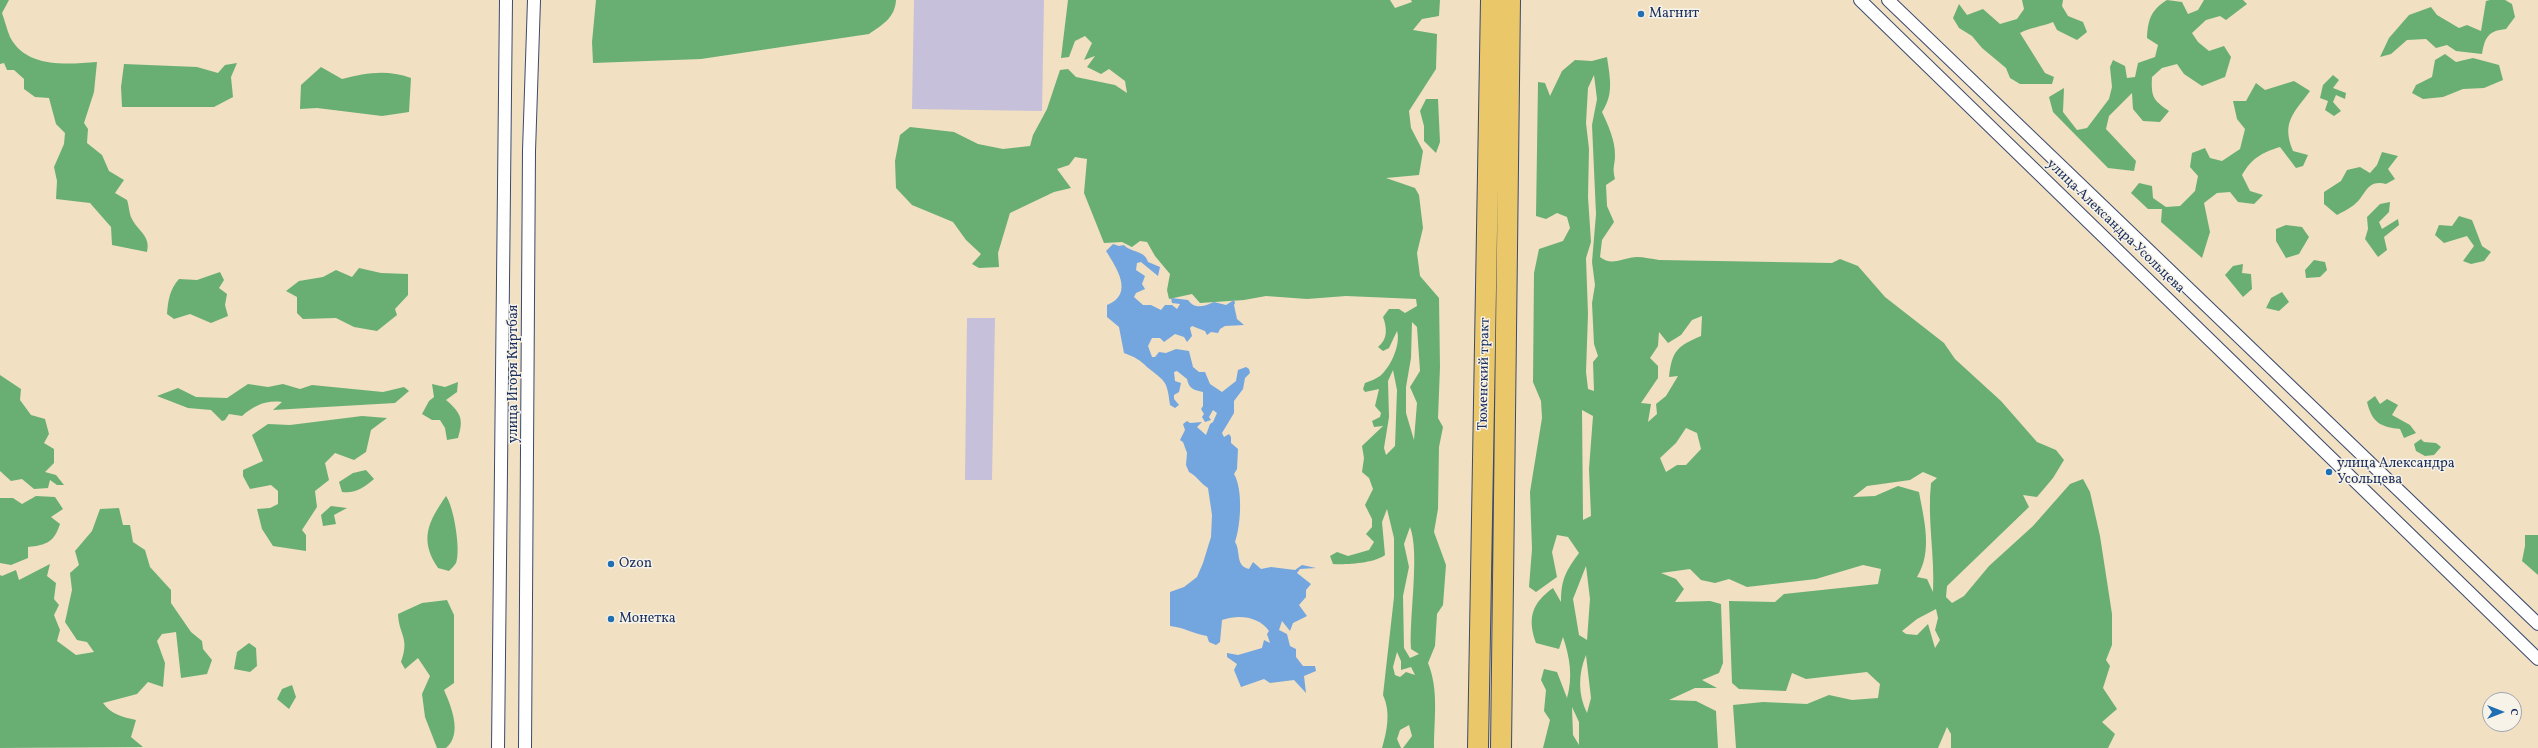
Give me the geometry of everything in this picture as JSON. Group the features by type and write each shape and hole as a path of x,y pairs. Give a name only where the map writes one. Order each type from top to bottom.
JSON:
{"main road":[{"name":"Тюменский тракт","path":"1478,748 1490,0"},
{"name":"Тюменский тракт","path":"1501,748 1510,0"}],"street":[{"name":"улица Игоря Киртбая","path":"498,748 506,0"},
{"name":"улица Игоря Киртбая","path":"525,748 529,151 534,0"},
{"name":"улица Александра Усольцева","path":"1860,0 2538,660"},
{"name":"улица Александра Усольцева","path":"1888,0 2538,624"}],"shaded area":[{"path":"914,0 1044,0 1042,111 912,109"},
{"path":"967,318 995,318 992,480 965,480"}],"green space":[{"path":"0,0 9,0 2,13 10,37 17,47 27,55 37,60 49,62 97,62 94,92 84,123 88,129 87,143 102,155 109,171 124,180 115,193 127,200 131,217 146,238 148,246 147,252 112,245 111,227 90,203 56,199 57,181 54,167 64,144 65,133 56,124 49,98 35,97 24,89 24,79 14,70 7,70 4,63 0,64"},
{"path":"596,0 896,0 893,12 887,20 869,34 701,59 593,63 592,42"},
{"path":"1068,0 1390,0 1395,8 1412,2 1411,0 1440,0 1439,16 1422,19 1413,30 1437,34 1436,69 1409,111 1411,128 1423,151 1419,175 1386,178 1415,188 1419,195 1423,228 1417,253 1420,276 1439,298 1440,367 1438,418 1443,427 1439,447 1438,509 1434,532 1446,565 1443,605 1437,614 1435,646 1428,663 1434,684 1435,694 1434,748 1403,748 1412,736 1409,725 1400,730 1397,739 1401,748 1382,748 1388,715 1383,695 1394,597 1394,538 1387,509 1382,522 1385,555 1368,562 1345,564 1333,564 1330,556 1337,552 1348,556 1369,550 1374,542 1366,534 1372,527 1372,519 1365,505 1373,489 1369,478 1362,472 1364,458 1362,446 1383,426 1374,427 1372,421 1380,417 1381,413 1375,406 1379,389 1365,392 1363,389 1365,383 1378,377 1388,367 1398,342 1397,331 1389,348 1383,351 1378,347 1384,340 1386,333 1383,317 1389,309 1399,309 1405,313 1417,306 1416,299 1346,296 1307,299 1266,296 1244,300 1200,303 1192,294 1169,299 1167,290 1170,274 1155,256 1147,242 1140,241 1132,247 1122,242 1104,243 1084,193 1087,159 1075,157 1069,165 1057,169 1071,188 1054,192 1010,213 998,253 999,267 979,268 972,264 981,254 966,240 953,222 912,205 896,188 895,161 900,135 910,127 954,132 978,144 1003,149 1030,146 1033,135 1047,109 1060,70 1068,69 1076,77 1115,85 1127,93 1125,81 1109,69 1101,74 1087,67 1095,56 1084,60 1092,43 1085,36 1075,41 1069,57 1061,58","holes":["1412,322 1417,327 1420,371 1410,387 1417,403 1414,440 1406,413 1406,387 1411,358","1393,370 1397,390 1395,446 1386,455 1384,448 1389,417 1388,381","1410,527 1413,538 1414,552 1411,649 1419,654 1410,658 1404,648 1403,596 1409,567 1404,544","1397,652 1401,661 1401,670 1411,667 1415,675 1406,672 1400,677 1395,675 1393,667"]},
{"path":"2022,0 2063,0 2062,6 2068,16 2083,22 2087,32 2077,40 2057,30 2053,22 2028,29 2020,33 2045,73 2054,77 2052,84 2020,84 2010,78 2006,68 1982,48 1972,36 1959,28 1953,18 1959,4 1967,15 1983,9 2000,24 2017,19 2024,9"},
{"path":"2167,0 2182,2 2188,14 2198,10 2204,0 2243,0 2247,4 2226,20 2220,16 2206,20 2192,33 2198,42 2209,51 2224,46 2231,57 2225,77 2202,86 2184,74 2177,64 2162,68 2152,77 2152,89 2156,101 2169,111 2160,122 2143,121 2133,109 2132,93 2109,116 2106,129 2136,161 2134,171 2108,168 2053,112 2049,97 2064,88 2063,112 2077,130 2087,128 2109,99 2112,87 2110,67 2113,60 2125,66 2127,78 2135,77 2138,63 2155,57 2158,45 2147,38 2148,25 2151,16 2157,7"},
{"path":"2505,0 2512,4 2515,17 2506,29 2495,31 2488,36 2484,43 2482,54 2456,51 2447,45 2436,48 2426,39 2407,40 2391,54 2380,57 2389,38 2409,15 2431,7 2437,15 2459,28 2467,25 2481,31 2486,1"},
{"path":"2445,54 2456,62 2473,58 2499,65 2503,80 2484,88 2463,89 2443,97 2423,99 2412,93 2416,85 2432,77 2435,60"},
{"path":"1607,57 1610,92 1602,112 1609,127 1615,149 1615,179 1606,185 1607,206 1614,222 1602,240 1600,257 1609,261 1618,261 1637,257 1659,260 1832,263 1840,259 1858,266 1885,297 1944,343 1955,359 2001,401 2037,442 2056,450 2064,460 2053,478 2037,497 2023,495 2029,507 1947,586 1946,597 1952,603 1964,596 1989,566 2033,526 2070,484 2083,479 2090,492 2100,536 2112,614 2112,645 2106,660 2110,666 2103,688 2117,709 2102,722 2115,734 2108,748 1951,748 1951,734 1947,727 1938,748 1736,748 1733,705 1763,702 1807,704 1829,695 1852,700 1878,698 1880,684 1867,672 1806,679 1792,673 1786,691 1739,689 1732,683 1729,601 1775,602 1784,594 1878,584 1881,569 1863,565 1816,579 1747,587 1729,579 1715,583 1701,580 1690,569 1661,573 1676,579 1684,589 1675,602 1710,601 1721,604 1723,663 1719,673 1702,680 1717,688 1695,688 1669,700 1696,701 1716,711 1718,748 1543,748 1550,720 1544,711 1546,690 1541,680 1544,669 1557,672 1567,698 1570,683 1570,668 1563,637 1559,649 1536,643 1532,626 1533,612 1540,599 1553,588 1561,602 1563,581 1579,553 1568,537 1557,535 1552,552 1557,577 1536,592 1529,587 1532,549 1530,492 1542,418 1541,401 1533,382 1534,273 1539,249 1563,241 1570,228 1567,217 1557,213 1546,219 1536,216 1538,82 1545,83 1550,96 1562,71 1575,60 1592,61","holes":["1594,75 1597,99 1592,125 1596,214 1592,262 1595,285 1592,303 1594,344 1598,356 1593,362 1594,391 1588,389 1586,372 1588,314 1586,258 1591,242 1588,197 1589,149 1586,123 1588,88","1702,316 1701,336 1682,346 1674,355 1669,377 1678,376 1666,396 1656,404 1657,414 1648,422 1651,404 1641,403 1658,378 1658,366 1650,358 1658,346 1659,332 1668,343 1681,335 1692,320","1582,410 1593,416 1589,469 1591,516 1583,520","1686,428 1697,433 1701,449 1686,465 1677,465 1666,472 1660,458 1676,443","1923,472 1937,478 1931,483 1930,497 1933,592 1927,579 1917,577 1925,557 1926,546 1925,524 1919,492 1898,486 1875,496 1853,497 1867,486 1910,480","1586,566 1590,599 1587,640 1579,635 1573,599","1936,609 1938,618 1935,630 1940,640 1935,648 1928,624 1917,635 1906,634 1902,631 1917,619","1586,655 1591,698 1587,713 1582,699 1580,677","1572,707 1579,722 1579,745 1573,735"]},
{"path":"237,63 231,77 233,97 214,107 122,107 121,87 124,64 197,67 218,73 225,65"},
{"path":"321,67 342,79 376,73 402,75 411,78 409,112 382,116 317,108 300,109 301,85"},
{"path":"2333,75 2339,80 2333,88 2346,93 2345,99 2336,95 2333,102 2341,111 2334,116 2325,110 2328,101 2320,98 2323,85"},
{"path":"2294,81 2310,91 2294,112 2288,132 2293,151 2308,155 2303,166 2296,168 2280,147 2273,149 2253,160 2242,175 2250,191 2263,195 2254,204 2238,202 2230,192 2217,193 2204,203 2210,232 2202,258 2161,222 2162,209 2148,209 2131,193 2139,183 2152,186 2153,198 2166,207 2180,206 2195,191 2198,176 2190,167 2192,153 2205,148 2210,158 2222,161 2240,149 2245,129 2237,119 2233,101 2246,101 2256,83 2265,90"},
{"path":"1426,99 1438,99 1440,142 1436,153 1424,141 1424,126 1420,111"},
{"path":"2382,152 2398,156 2388,169 2395,179 2386,184 2379,183 2370,186 2354,205 2337,215 2324,204 2324,192 2341,181 2347,170 2360,167 2370,173 2377,165"},
{"path":"2390,202 2389,212 2379,222 2382,229 2398,219 2399,225 2384,237 2387,250 2378,257 2365,239 2368,229 2367,217 2380,204"},
{"path":"2459,216 2472,220 2482,246 2491,252 2484,261 2471,264 2463,261 2474,246 2467,236 2444,243 2435,235 2439,225 2452,226"},
{"path":"2286,225 2302,227 2309,237 2299,254 2286,258 2276,241 2276,229"},
{"path":"2314,260 2325,262 2327,270 2320,277 2306,278 2305,270"},
{"path":"2243,264 2242,273 2251,274 2252,289 2243,297 2225,275 2233,266"},
{"path":"359,268 381,273 408,274 408,295 395,309 397,315 377,331 354,327 336,318 303,319 297,313 297,297 286,291 299,281 323,277 336,270 352,277"},
{"path":"220,272 224,280 219,288 227,294 225,305 228,316 211,323 190,314 174,319 167,314 170,295 173,287 179,279 197,280"},
{"path":"2282,292 2289,302 2279,311 2266,308 2271,298"},
{"path":"0,375 21,389 20,400 31,415 45,419 49,434 44,443 54,449 54,463 45,472 56,475 64,485 57,485 50,480 48,488 34,489 22,479 11,481 0,471"},
{"path":"458,382 457,392 446,400 458,413 461,426 458,438 447,440 445,428 440,420 432,420 422,414 429,401 434,397 432,384 445,387"},
{"path":"248,384 268,387 283,384 300,389 312,385 383,392 404,387 409,391 395,403 273,410 282,402 271,402 256,406 242,416 229,414 225,420 222,421 211,410 188,408 157,396 178,388 196,397 227,398"},
{"path":"2375,396 2380,404 2387,399 2398,405 2392,415 2410,425 2416,433 2404,438 2400,429 2388,427 2378,423 2372,415 2367,402"},
{"path":"362,416 387,418 371,430 366,452 354,460 335,453 325,463 329,480 315,491 317,507 302,530 306,535 306,551 273,546 262,529 257,509 270,508 278,504 278,491 271,485 250,489 243,476 243,470 263,461 252,435 268,424 290,425"},
{"path":"2421,439 2424,442 2436,443 2441,447 2434,455 2425,456 2416,451 2414,444"},
{"path":"366,470 374,479 360,489 351,492 342,492 339,482 353,473"},
{"path":"36,496 55,497 63,509 51,517 60,524 58,530 49,542 28,547 28,558 11,565 0,563 0,498 13,498 22,504"},
{"path":"446,496 452,509 458,549 456,563 449,571 438,568 432,558 427,540 428,531 434,514"},
{"path":"331,506 347,508 334,515 336,524 323,526 321,515"},
{"path":"119,508 123,525 130,525 133,542 145,550 150,567 171,590 171,603 191,632 202,641 203,649 212,660 207,674 181,678 176,632 162,634 157,641 165,663 163,687 148,682 137,694 103,703 106,707 117,714 136,720 131,737 143,747 0,748 0,575 2,576 16,570 19,580 50,564 47,576 56,583 54,599 59,605 54,615 60,630 57,641 76,655 94,652 87,642 77,640 65,622 72,590 70,573 79,565 75,551 92,531 100,509"},
{"path":"2525,535 2538,535 2538,575 2522,561 2525,546"},
{"path":"447,600 454,615 454,683 444,690 450,704 455,728 451,742 446,748 437,748 425,717 422,694 430,676 418,658 405,669 401,662 404,642 398,614 422,603"},
{"path":"249,643 256,648 257,666 250,672 234,669 237,652"},
{"path":"292,685 296,697 289,709 277,699 282,689"}],"water":[{"path":"1113,244 1119,246 1124,245 1127,248 1141,253 1148,262 1160,267 1158,276 1141,262 1137,263 1136,270 1145,276 1142,284 1145,289 1136,293 1134,297 1143,305 1151,305 1161,310 1165,305 1172,305 1177,309 1180,304 1172,303 1171,298 1188,300 1197,306 1207,305 1214,302 1226,305 1234,300 1237,319 1244,325 1225,326 1220,329 1218,333 1211,332 1207,335 1205,331 1192,326 1190,328 1192,336 1187,342 1184,337 1175,334 1164,342 1160,338 1152,338 1148,346 1152,357 1155,357 1159,352 1166,353 1176,349 1189,351 1193,367 1199,372 1205,372 1210,384 1222,392 1236,381 1238,370 1246,367 1249,369 1250,373 1245,378 1243,389 1234,401 1234,413 1222,433 1224,437 1229,434 1231,437 1231,443 1238,449 1237,469 1234,474 1239,489 1240,517 1235,542 1240,562 1249,569 1253,562 1261,569 1271,567 1295,570 1302,565 1316,568 1300,569 1297,573 1311,584 1306,590 1306,597 1299,605 1307,616 1293,623 1290,631 1282,621 1279,630 1287,634 1290,646 1296,649 1296,657 1303,666 1315,666 1316,671 1304,676 1306,693 1294,680 1270,683 1264,679 1241,687 1234,670 1237,664 1227,657 1227,653 1238,655 1262,648 1264,640 1270,643 1267,634 1269,631 1265,626 1254,620 1236,617 1222,620 1220,642 1216,645 1209,642 1207,636 1170,626 1170,592 1184,587 1197,577 1211,537 1212,515 1208,488 1189,472 1186,465 1187,453 1183,442 1180,440 1185,430 1183,424 1187,421 1190,423 1202,422 1197,427 1206,435 1210,424 1213,422 1217,413 1213,410 1209,417 1211,420 1205,422 1202,417 1204,414 1201,409 1203,406 1203,392 1192,388 1187,379 1177,371 1174,372 1175,381 1181,383 1179,392 1174,395 1174,399 1179,405 1175,408 1170,405 1168,390 1164,382 1140,361 1124,353 1119,327 1107,317 1107,305 1115,300 1120,294 1122,287 1118,272 1106,251"}],"place":[{"name":"Магнит","path":"1641,14"},
{"name":"улица Александра Усольцева","path":"2329,472"},
{"name":"Ozon","path":"611,564"},
{"name":"Монетка","path":"611,619"}]}
